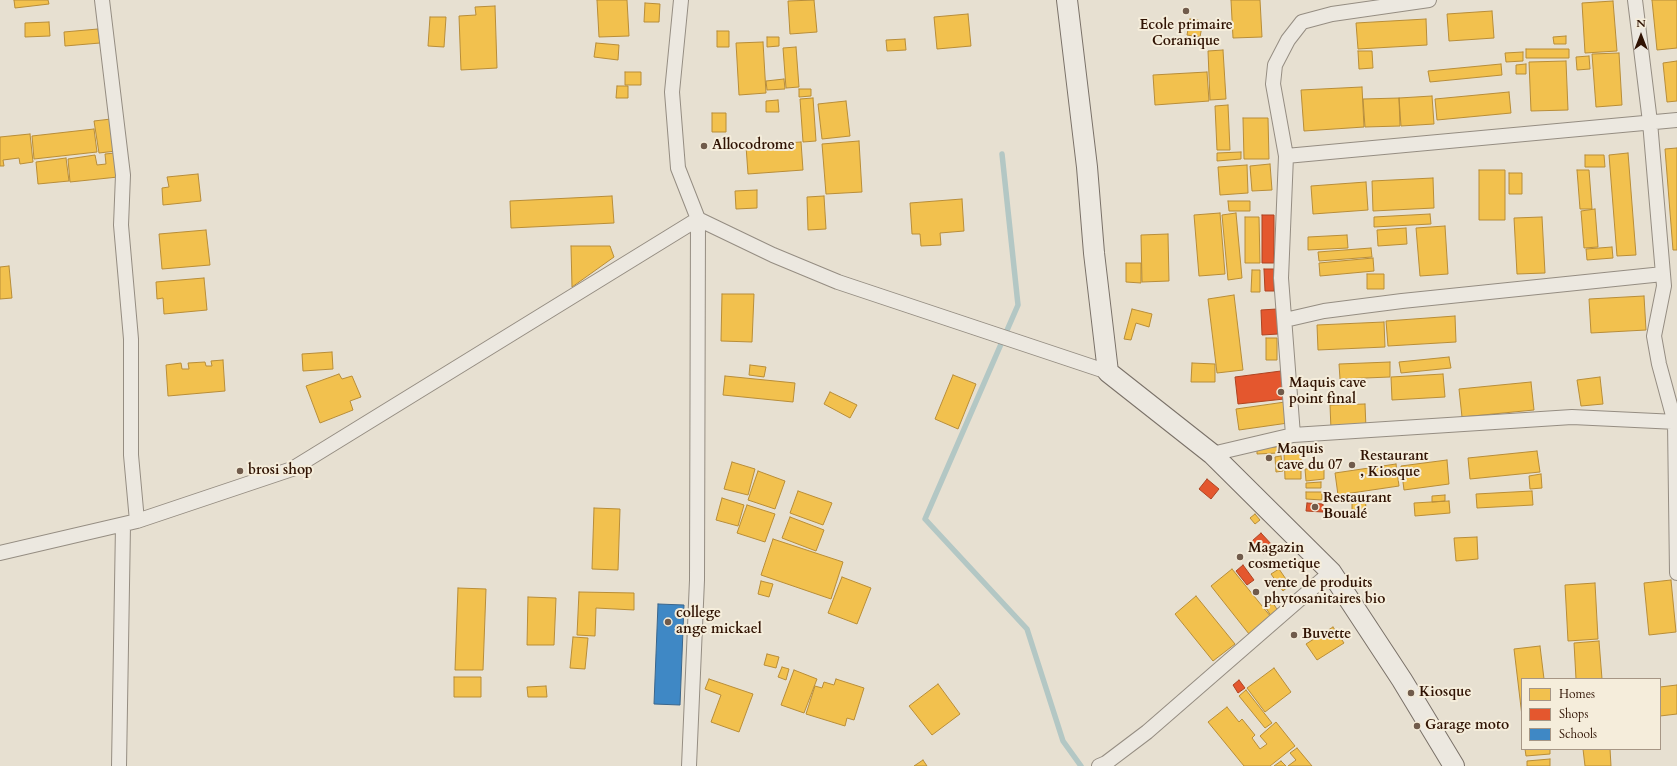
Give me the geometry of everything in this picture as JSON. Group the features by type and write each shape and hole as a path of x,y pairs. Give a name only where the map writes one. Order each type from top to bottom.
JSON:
{"main road":[{"path":"1067,0 1087,167 1094,253 1108,372 1212,454 1331,572 1402,680 1454,766"}],"street":[{"path":"102,0 123,175 121,225 131,339 131,455 137,521"},
{"path":"681,0 672,92 678,168 698,219 697,580 689,766"},
{"path":"1293,435 1281,278 1286,156 1273,84 1275,65 1288,40 1302,22 1332,14 1430,0"},
{"path":"1635,0 1650,122 1664,286 1654,336 1676,423 1677,565"},
{"path":"1286,156 1677,120"},
{"path":"0,552 123,525 292,469 698,219"},
{"path":"698,219 773,255 838,282 1108,372"},
{"path":"1284,320 1324,311 1395,302 1663,274"},
{"path":"1212,454 1293,435 1572,417 1676,423"},
{"path":"119,766 123,525"},
{"path":"1099,766 1106,763 1153,727 1331,572"}],"building: Homes":[{"path":"14,0 48,0 49,4 15,8"},
{"path":"597,0 627,0 629,36 599,37"},
{"path":"814,0 817,32 790,34 788,1"},
{"path":"1231,0 1260,0 1262,37 1233,38"},
{"path":"1652,0 1677,0 1677,48 1657,50"},
{"path":"1613,1 1617,51 1585,53 1582,3"},
{"path":"645,3 660,4 659,22 644,22"},
{"path":"495,6 497,68 461,70 459,16 476,15 475,7"},
{"path":"1492,11 1494,38 1449,41 1447,14"},
{"path":"968,14 971,46 937,49 934,17"},
{"path":"430,17 446,17 444,47 428,46"},
{"path":"1190,19 1203,21 1200,37 1187,35"},
{"path":"1426,19 1427,45 1358,49 1356,23"},
{"path":"49,22 50,36 25,37 25,23"},
{"path":"98,29 100,43 65,46 64,32"},
{"path":"717,31 729,31 729,47 717,47"},
{"path":"1566,36 1566,44 1554,44 1553,37"},
{"path":"767,37 779,37 779,46 767,47"},
{"path":"905,39 906,50 887,51 886,40"},
{"path":"763,42 766,93 739,95 736,43"},
{"path":"596,43 619,45 618,60 594,57"},
{"path":"796,47 799,87 786,88 783,48"},
{"path":"1526,49 1569,49 1569,58 1526,58"},
{"path":"1223,50 1226,99 1210,100 1208,51"},
{"path":"1358,51 1372,51 1373,68 1359,69"},
{"path":"1523,52 1523,61 1506,62 1505,53"},
{"path":"1619,53 1622,105 1596,107 1592,54"},
{"path":"1589,56 1590,69 1577,70 1576,57"},
{"path":"1566,61 1568,110 1531,111 1529,62"},
{"path":"1677,61 1677,101 1667,102 1663,63"},
{"path":"1501,64 1502,75 1430,82 1428,71"},
{"path":"1526,64 1526,74 1516,74 1516,65"},
{"path":"625,72 641,72 641,85 625,85"},
{"path":"1207,72 1209,101 1155,105 1153,75"},
{"path":"784,79 785,89 767,90 766,81"},
{"path":"617,86 628,86 628,98 616,98"},
{"path":"1362,87 1364,127 1304,131 1301,90"},
{"path":"799,89 811,89 811,96 799,97"},
{"path":"1509,92 1511,113 1437,120 1435,99"},
{"path":"1432,96 1434,124 1401,126 1399,98"},
{"path":"813,98 816,141 803,142 800,99"},
{"path":"1399,98 1400,126 1365,127 1363,99"},
{"path":"778,100 779,112 766,112 766,101"},
{"path":"846,101 850,136 822,139 818,104"},
{"path":"1228,105 1230,150 1217,150 1215,106"},
{"path":"712,113 726,113 726,132 712,132"},
{"path":"1243,118 1268,118 1269,159 1244,159"},
{"path":"111,119 116,151 99,153 94,121"},
{"path":"94,129 97,152 34,159 32,136"},
{"path":"30,134 33,162 20,164 19,158 3,160 4,166 0,166 0,137"},
{"path":"859,141 862,192 826,194 822,144"},
{"path":"801,142 803,170 748,174 746,146"},
{"path":"1677,148 1677,250 1673,250 1665,149"},
{"path":"1241,152 1241,159 1217,161 1217,153"},
{"path":"115,153 118,177 70,182 68,159 95,155 97,165 106,164 105,154"},
{"path":"1628,153 1636,255 1617,256 1609,155"},
{"path":"1585,155 1604,155 1605,167 1585,167"},
{"path":"66,158 69,181 38,184 36,162"},
{"path":"1270,164 1272,190 1252,191 1250,166"},
{"path":"1247,165 1248,193 1220,195 1218,167"},
{"path":"1479,170 1505,170 1505,220 1479,220"},
{"path":"1577,170 1589,170 1592,209 1580,209"},
{"path":"1509,173 1522,173 1522,194 1509,194"},
{"path":"198,174 201,201 163,205 162,188 169,187 167,177"},
{"path":"1433,178 1434,208 1373,211 1372,181"},
{"path":"1366,182 1368,210 1313,214 1311,186"},
{"path":"757,190 757,208 736,209 735,191"},
{"path":"612,196 614,223 511,228 510,201"},
{"path":"824,196 826,229 808,230 807,197"},
{"path":"962,199 964,231 940,233 941,245 921,246 920,234 912,234 910,203"},
{"path":"1228,201 1250,201 1250,211 1229,211"},
{"path":"1595,209 1598,247 1584,248 1581,211"},
{"path":"1220,213 1225,274 1199,276 1194,215"},
{"path":"1236,213 1242,278 1228,280 1222,215"},
{"path":"1430,214 1431,224 1374,227 1374,217"},
{"path":"1245,217 1259,217 1260,263 1245,263"},
{"path":"1542,217 1545,273 1517,274 1514,218"},
{"path":"1445,226 1448,274 1420,276 1416,228"},
{"path":"1406,228 1407,244 1378,246 1377,230"},
{"path":"206,230 210,265 162,269 159,234"},
{"path":"1168,234 1169,281 1142,282 1141,235"},
{"path":"1347,235 1348,248 1308,250 1308,237"},
{"path":"571,246 610,246 614,257 572,287"},
{"path":"1612,247 1613,258 1587,260 1586,249"},
{"path":"1371,248 1372,257 1319,261 1318,252"},
{"path":"1373,258 1374,271 1320,276 1319,263"},
{"path":"1126,263 1141,263 1141,283 1126,282"},
{"path":"9,266 12,298 0,299 0,267"},
{"path":"1252,270 1260,270 1260,292 1251,292"},
{"path":"1367,274 1384,274 1384,289 1367,289"},
{"path":"204,278 207,310 164,314 163,298 157,299 156,282"},
{"path":"722,294 754,294 752,342 721,341"},
{"path":"1234,295 1243,370 1217,373 1208,299"},
{"path":"1644,296 1646,330 1591,333 1589,299"},
{"path":"1132,309 1152,314 1149,327 1136,323 1131,340 1124,339"},
{"path":"1455,316 1456,342 1388,346 1386,321"},
{"path":"1384,322 1385,347 1318,350 1317,325"},
{"path":"1266,338 1277,338 1277,360 1266,360"},
{"path":"332,352 333,369 303,371 302,354"},
{"path":"1449,357 1451,368 1401,373 1399,362"},
{"path":"223,360 225,391 168,396 166,365 181,363 182,369 189,369 188,363 205,362 206,366 212,366 211,361"},
{"path":"1390,362 1390,377 1340,379 1339,364"},
{"path":"1192,363 1215,364 1215,382 1191,382"},
{"path":"750,365 766,367 764,377 749,375"},
{"path":"339,374 342,379 352,376 361,397 350,401 353,410 320,423 306,386"},
{"path":"1443,374 1445,397 1392,400 1391,377"},
{"path":"953,375 976,384 958,429 935,419"},
{"path":"725,376 795,383 793,402 723,395"},
{"path":"1600,377 1603,404 1581,406 1577,380"},
{"path":"1531,382 1534,410 1462,417 1459,389"},
{"path":"830,392 857,405 850,418 824,404"},
{"path":"1285,402 1288,423 1239,430 1236,409"},
{"path":"1365,404 1366,428 1331,430 1330,405"},
{"path":"1278,447 1278,453 1257,454 1257,448"},
{"path":"1537,451 1540,472 1470,479 1468,458"},
{"path":"1284,453 1301,453 1301,479 1285,479"},
{"path":"1281,456 1283,471 1276,472 1275,457"},
{"path":"1447,460 1449,484 1404,490 1401,466"},
{"path":"732,462 755,469 748,495 724,489"},
{"path":"1396,464 1399,486 1338,495 1335,473"},
{"path":"1324,468 1324,479 1306,481 1305,469"},
{"path":"758,471 785,481 775,509 748,500"},
{"path":"1541,474 1542,488 1530,489 1529,476"},
{"path":"1321,482 1321,488 1306,488 1306,483"},
{"path":"798,491 832,503 823,525 790,513"},
{"path":"1532,491 1533,505 1477,508 1476,494"},
{"path":"1306,492 1322,492 1322,500 1306,499"},
{"path":"1352,495 1365,495 1366,509 1352,510"},
{"path":"1445,495 1445,501 1432,502 1432,496"},
{"path":"722,498 744,505 738,526 716,520"},
{"path":"1449,501 1450,513 1415,516 1414,503"},
{"path":"747,505 775,514 765,542 737,533"},
{"path":"594,508 620,509 618,570 592,569"},
{"path":"1255,514 1260,520 1255,524 1250,518"},
{"path":"790,517 824,530 816,551 782,538"},
{"path":"1477,537 1478,559 1456,561 1454,538"},
{"path":"773,539 843,562 831,599 761,575"},
{"path":"1232,569 1271,617 1249,634 1211,586"},
{"path":"1279,569 1290,585 1283,591 1271,574"},
{"path":"842,577 871,588 857,624 828,613"},
{"path":"1671,580 1676,632 1649,635 1644,583"},
{"path":"761,581 773,584 769,597 758,594"},
{"path":"1595,583 1598,639 1568,641 1565,585"},
{"path":"458,588 486,589 483,670 455,670"},
{"path":"579,592 634,593 634,610 596,608 595,636 577,635"},
{"path":"1196,596 1235,644 1213,661 1175,614"},
{"path":"528,597 556,598 554,645 527,645"},
{"path":"1273,603 1278,611 1271,616 1266,608"},
{"path":"1333,627 1344,643 1317,660 1306,644"},
{"path":"573,637 588,638 585,669 570,668"},
{"path":"1599,641 1602,678 1576,678 1574,643"},
{"path":"1540,646 1544,678 1521,678 1521,708 1514,649"},
{"path":"767,654 779,657 776,668 764,665"},
{"path":"782,667 789,669 786,680 778,677"},
{"path":"1274,668 1291,692 1265,712 1247,688"},
{"path":"794,670 817,679 804,713 781,705"},
{"path":"454,677 481,677 481,697 454,697"},
{"path":"709,679 753,694 739,732 711,722 721,695 705,689"},
{"path":"836,679 864,688 854,720 847,718 845,726 806,714 815,686 822,688 824,682 834,685"},
{"path":"938,684 960,714 932,735 909,706"},
{"path":"1677,685 1677,714 1661,716 1661,687"},
{"path":"546,686 547,697 528,697 527,687"},
{"path":"1246,690 1272,723 1265,728 1239,696"},
{"path":"1227,707 1239,722 1242,719 1255,735 1252,738 1260,749 1267,744 1260,736 1276,722 1295,746 1270,766 1244,766 1208,722"},
{"path":"1297,748 1312,766 1288,766 1296,760 1290,753"},
{"path":"1525,750 1550,750 1550,754 1526,756"},
{"path":"1583,750 1610,750 1611,766 1585,766"},
{"path":"1550,759 1550,766 1527,766 1527,761"},
{"path":"923,760 927,766 914,766"},
{"path":"1281,761 1286,766 1274,766"}],"building: Shops":[{"path":"1262,215 1274,215 1274,263 1262,263"},
{"path":"1264,269 1274,269 1274,291 1265,291"},
{"path":"1277,309 1278,334 1262,335 1261,310"},
{"path":"1281,371 1284,399 1238,404 1235,377"},
{"path":"1207,479 1219,489 1211,499 1199,489"},
{"path":"1307,503 1323,504 1323,512 1306,511"},
{"path":"1261,533 1273,546 1263,554 1252,541"},
{"path":"1243,565 1254,580 1247,585 1236,571"},
{"path":"1239,680 1245,688 1238,693 1233,685"}],"building: Schools":[{"path":"658,604 684,605 680,705 654,704"}],"waterway":[{"path":"1002,154 1018,305 925,519 1027,629 1063,741 1081,766"}],"place":[{"name":"Ecole primaire Coranique","path":"1186,11"},
{"name":"Allocodrome","path":"704,146"},
{"name":"Maquis cave point final","path":"1281,392"},
{"name":"Maquis cave du 07","path":"1269,458"},
{"name":"Restaurant , Kiosque","path":"1352,465"},
{"name":"brosi shop","path":"240,471"},
{"name":"Restaurant Boualé","path":"1315,507"},
{"name":"Magazin cosmetique","path":"1240,557"},
{"name":"vente de produits phytosanitaires bio","path":"1256,592"},
{"name":"college ange mickael","path":"668,622"},
{"name":"Buvette","path":"1294,635"},
{"name":"Kiosque","path":"1411,693"},
{"name":"Garage moto","path":"1417,726"}]}
